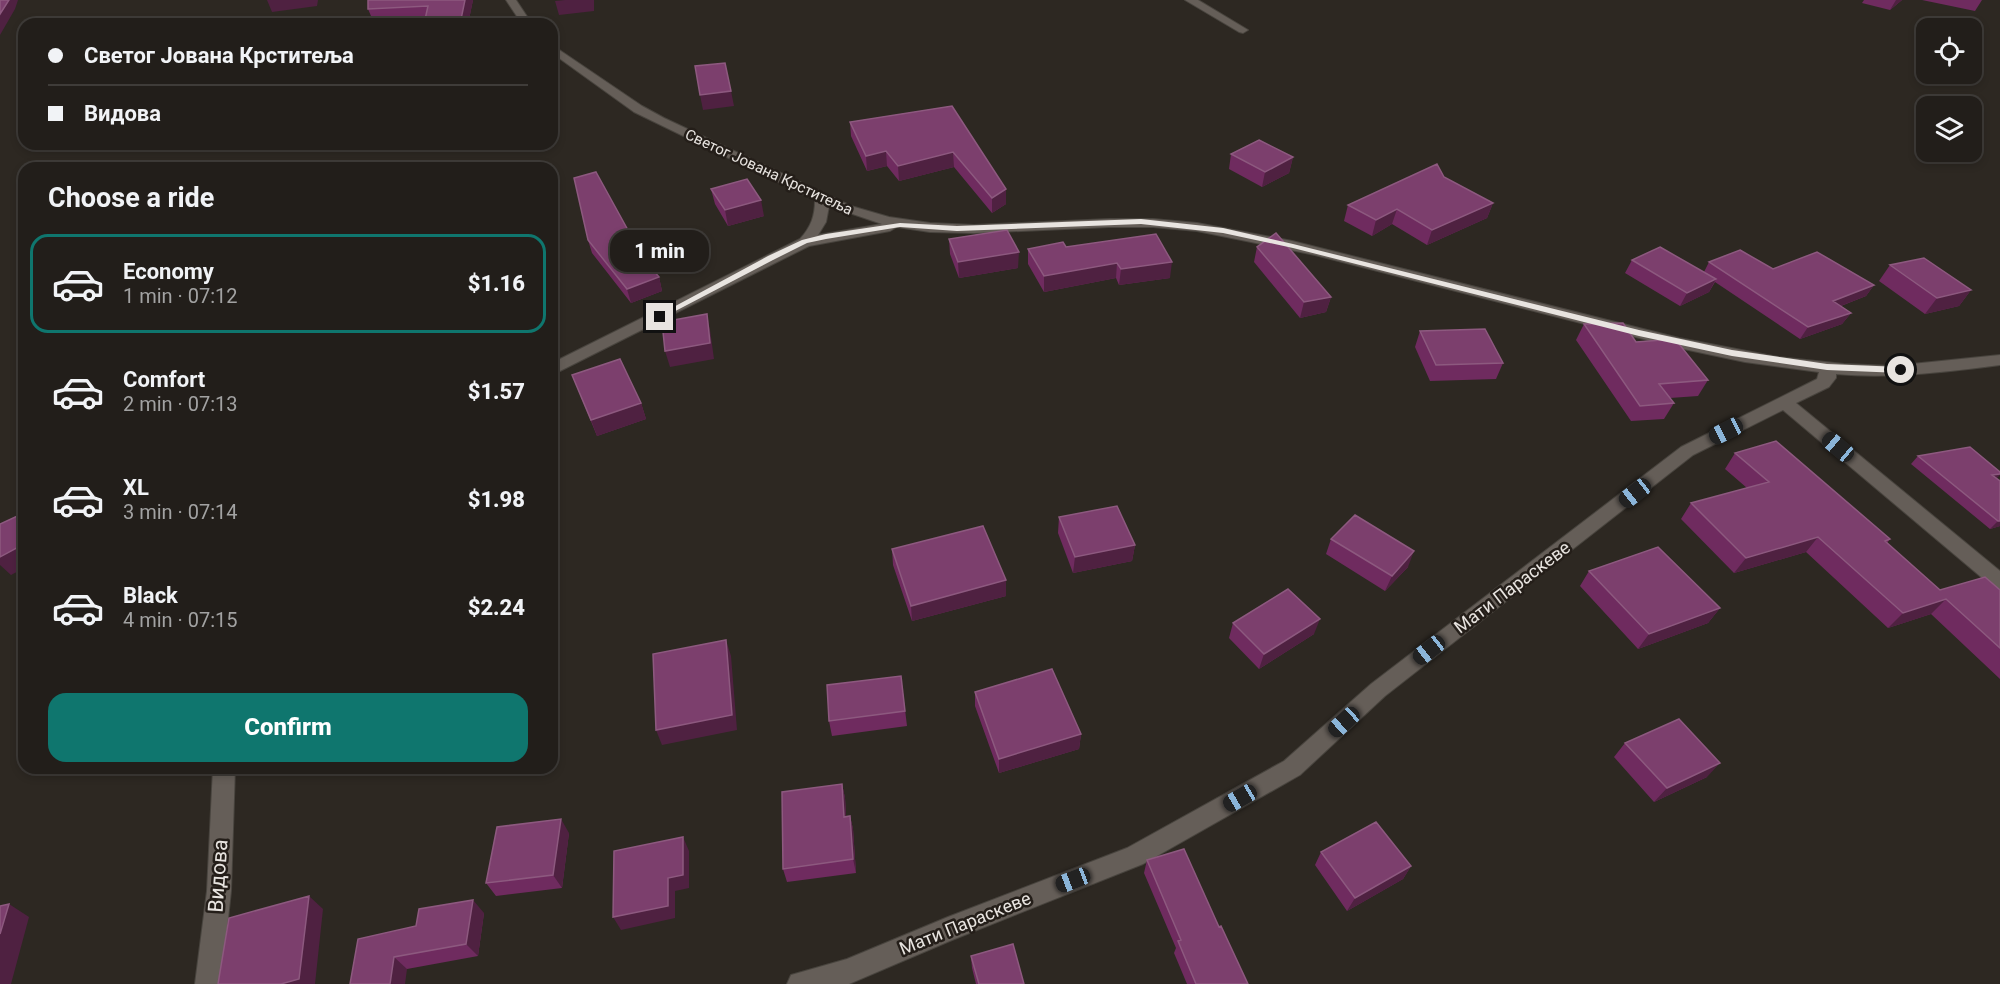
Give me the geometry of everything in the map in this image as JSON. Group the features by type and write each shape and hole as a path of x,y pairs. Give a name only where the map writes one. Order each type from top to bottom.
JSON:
{"street":[{"path":"510,0 523,18"},
{"path":"1190,0 1243,30"},
{"name":"Светог Јована Крститеља","path":"558,52 638,109 822,198 872,219 900,225 957,229 1141,221 1195,226 1327,254 1678,342 1768,360 1827,367 1901,370 2000,360"},
{"path":"805,242 819,224 823,213 822,198"},
{"path":"558,367 805,242 900,225"},
{"name":"Мати Параскеве","path":"800,984 847,972 948,929 1135,856 1292,768 1378,690 1687,451 1823,383 1828,378 1827,367"},
{"path":"1784,402 2000,582"},
{"name":"Видова","path":"208,984 219,891 224,774"}],"building":[{"path":"0,0 9,0 0,14"},
{"path":"368,0 465,0 461,18 425,18 428,6 368,9"},
{"path":"725,63 731,91 700,95 695,66"},
{"path":"952,106 1006,189 992,198 953,152 898,166 886,151 866,156 850,122"},
{"path":"1259,140 1293,157 1265,172 1231,154"},
{"path":"1437,164 1444,177 1493,203 1432,230 1397,209 1376,220 1348,205"},
{"path":"596,172 629,232 622,234 659,277 627,289 588,240 574,178"},
{"path":"747,179 761,200 725,210 711,189"},
{"path":"1007,230 1019,252 958,262 949,239"},
{"path":"1276,233 1331,297 1304,302 1257,247"},
{"path":"1156,234 1172,262 1121,269 1117,263 1044,276 1028,249 1063,242 1066,247"},
{"path":"1660,247 1716,279 1687,293 1632,260"},
{"path":"1740,250 1773,269 1817,252 1874,285 1833,301 1851,313 1808,327 1709,262"},
{"path":"1924,258 1971,290 1937,298 1890,265"},
{"path":"707,314 710,343 665,351 662,322"},
{"path":"1623,323 1636,342 1675,339 1708,380 1659,384 1674,403 1640,406 1584,324"},
{"path":"1485,329 1503,363 1436,365 1420,331"},
{"path":"620,359 641,403 591,420 572,375"},
{"path":"1776,441 1890,539 1885,541 1940,590 1985,577 2000,590 2000,648 1946,599 1903,613 1818,537 1746,558 1691,503 1769,482 1735,453"},
{"path":"1970,447 2000,472 2000,474 1992,475 2000,481 2000,521 1918,456"},
{"path":"1117,506 1135,545 1075,557 1059,517"},
{"path":"1355,515 1414,551 1392,576 1331,539"},
{"path":"18,516 18,547 0,557 0,524"},
{"path":"983,526 1006,580 911,606 892,549"},
{"path":"1658,547 1720,608 1649,634 1589,571"},
{"path":"1288,589 1320,619 1264,654 1233,623"},
{"path":"726,640 732,715 656,730 653,654"},
{"path":"1052,669 1081,734 999,759 975,692"},
{"path":"901,676 905,711 829,721 827,685"},
{"path":"1679,719 1720,763 1667,788 1625,743"},
{"path":"842,784 844,817 850,816 853,859 783,869 782,792"},
{"path":"561,819 553,875 486,883 497,827"},
{"path":"1376,822 1411,866 1355,898 1321,852"},
{"path":"683,837 683,875 668,878 668,906 613,917 614,851"},
{"path":"1184,849 1248,984 1196,984 1178,941 1181,940 1147,860"},
{"path":"309,896 299,979 281,984 218,984 229,918"},
{"path":"473,900 466,944 394,957 390,984 350,984 358,939 416,926 419,909"},
{"path":"9,904 0,934 0,906"},
{"path":"1013,944 1024,984 979,984 971,956"}],"route":[{"path":"660,317 770,258 805,242 826,237 900,225 957,229 1141,221 1195,226 1293,246 1639,333 1732,353 1827,367 1876,371 1901,370"}]}
